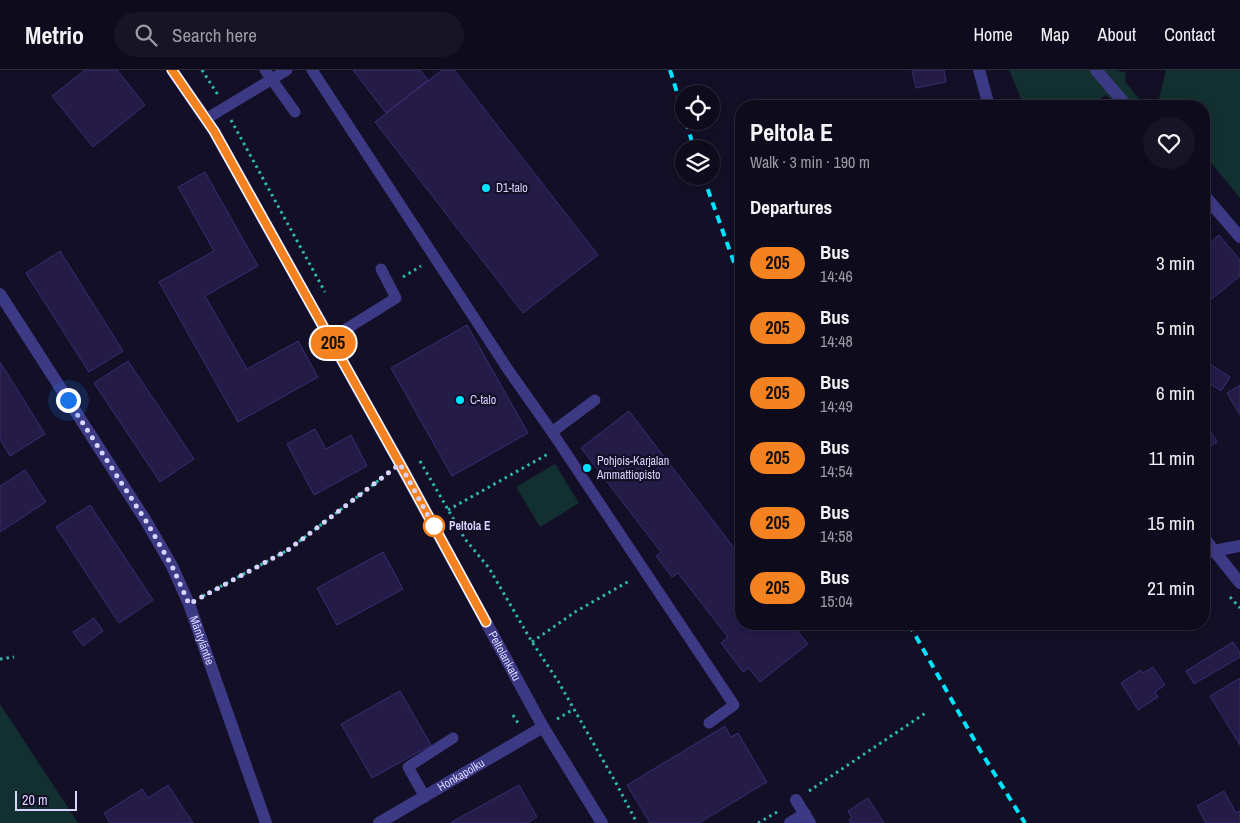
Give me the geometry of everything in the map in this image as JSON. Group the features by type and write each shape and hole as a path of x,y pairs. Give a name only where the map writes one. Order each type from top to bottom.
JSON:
{"street":[{"name":"Peltolankatu","path":"172,70 214,131 400,464 543,727 602,823"},
{"path":"979,70 987,100"},
{"path":"1096,70 1123,100"},
{"path":"1210,202 1240,237"},
{"name":"Mäntyläntie","path":"0,294 146,521 172,566 189,604 266,823"},
{"path":"1213,551 1240,546"},
{"path":"1210,547 1240,583"},
{"name":"Honkapolku","path":"379,823 543,727"},
{"path":"790,823 808,818 796,800"}],"lane":[{"path":"206,119 225,108 268,75 287,70"},
{"path":"312,70 509,371 552,432 734,705 710,723"},
{"path":"268,75 295,112"},
{"path":"330,339 396,298 381,269"},
{"path":"552,432 595,400"},
{"path":"425,797 408,767 453,738"}],"path":[{"path":"202,70 225,108 328,297"},
{"path":"448,510 562,447"},
{"path":"189,604 288,550 400,464 416,455 465,539 489,568 532,642 558,681 616,782 637,823"},
{"path":"532,642 575,612 646,572"},
{"path":"0,659 14,657"},
{"path":"796,800 927,712"}],"green space":[{"path":"1009,70 1116,70 1126,73 1125,81 1140,100 1111,100 1105,95 1100,100 1022,100"},
{"path":"1166,70 1240,70 1240,198 1210,161 1210,100 1159,100"},
{"path":"555,464 579,503 540,527 516,487"},
{"path":"0,704 78,823 0,823"}],"building":[{"path":"85,70 117,70 145,105 93,147 52,96"},
{"path":"353,70 420,70 428,80 386,113"},
{"name":"D1-talo","path":"442,70 454,70 598,255 523,313 375,122"},
{"path":"912,70 944,70 946,82 916,88"},
{"path":"205,172 258,266 205,296 247,369 298,341 318,377 238,422 159,282 214,251 178,187"},
{"path":"1219,235 1240,260 1240,276 1210,300 1210,243"},
{"path":"60,251 123,351 89,372 26,273"},
{"name":"C-talo","path":"467,325 528,433 452,476 391,368"},
{"path":"128,361 194,459 160,482 94,383"},
{"path":"0,362 45,434 10,456 0,439"},
{"path":"1210,364 1230,377 1221,391 1210,384"},
{"path":"1240,385 1240,415 1227,393"},
{"path":"629,411 735,549 735,630 797,630 808,644 760,682 749,668 743,672 721,643 728,637 678,573 672,577 656,556 661,552 581,448"},
{"path":"315,429 326,449 351,435 367,466 314,495 287,444"},
{"path":"1210,431 1217,442 1210,446"},
{"path":"25,470 46,502 0,532 0,486"},
{"path":"90,505 153,600 119,623 56,527"},
{"path":"383,552 403,589 337,625 317,588"},
{"path":"94,618 103,631 83,646 73,632"},
{"path":"1233,642 1240,653 1240,657 1194,684 1186,671"},
{"path":"1153,667 1165,685 1155,692 1158,697 1138,710 1121,683 1141,670 1143,673"},
{"path":"1240,678 1240,745 1210,696"},
{"path":"400,691 431,745 372,778 341,724"},
{"path":"725,726 731,737 738,733 767,782 699,823 650,823 627,785"},
{"path":"168,785 193,823 110,823 104,813 142,789 148,798"},
{"path":"519,785 537,817 527,823 450,823"},
{"path":"1224,791 1236,813 1240,811 1240,823 1206,823 1197,806"},
{"path":"868,798 884,823 851,823 849,820 852,818 848,811"}],"railway":[{"path":"670,70 675,86"},
{"path":"689,130 691,140"},
{"path":"706,185 735,265"},
{"path":"912,630 981,752 1025,823"}],"bus line":[{"name":"205","path":"172,70 214,131 486,622"}],"place":[{"name":"D1-talo","path":"486,188"},
{"name":"C-talo","path":"460,400"},
{"name":"Pohjois-Karjalan Ammattiopisto","path":"587,468"},
{"name":"Peltola E","path":"434,526"}],"route":[{"path":"68,400 146,521 172,566 189,604 288,550 400,464 438,534 434,526"}]}
